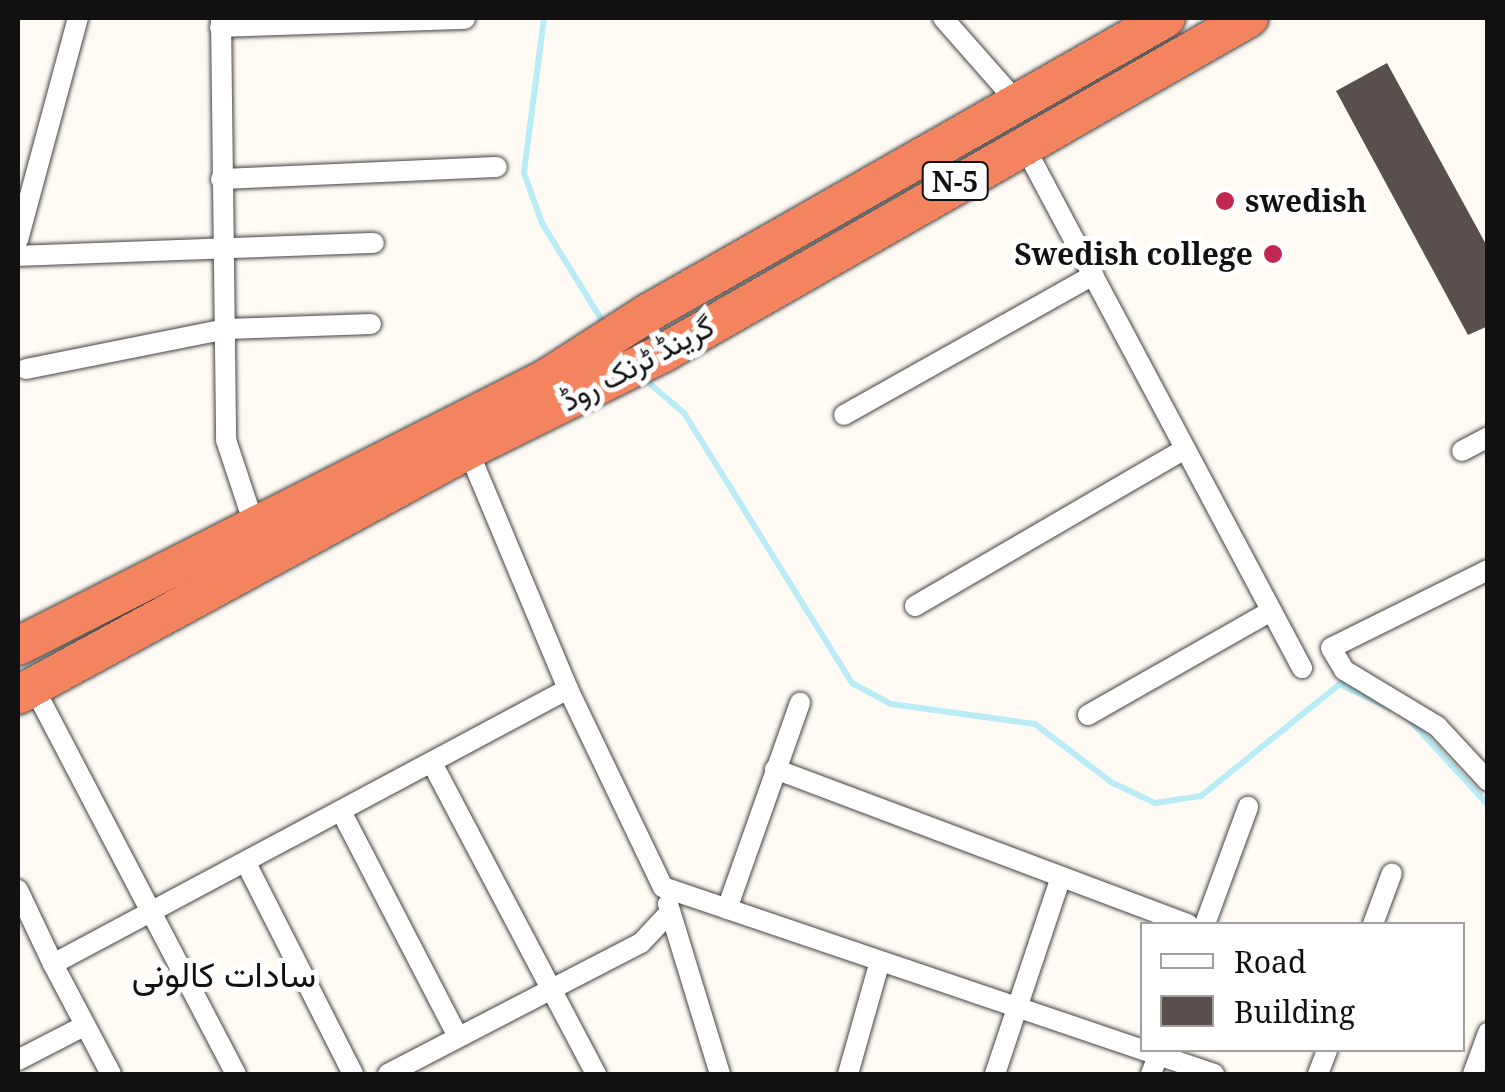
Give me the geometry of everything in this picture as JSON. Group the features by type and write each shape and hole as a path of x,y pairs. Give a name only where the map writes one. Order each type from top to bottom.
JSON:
{"highway":[{"name":"گرینڈ ٹرنک روڈ","path":"25,691 468,450 556,390 648,312 1166,18"},
{"name":"گرینڈ ٹرنک روڈ","path":"18,646 254,524 556,390 665,352 1022,142 1249,18"}],"street":[{"path":"18,240 78,18"},
{"path":"944,18 1016,102"},
{"path":"254,524 226,440 220,22 464,19"},
{"path":"1022,142 1302,668"},
{"path":"221,179 497,167"},
{"path":"18,256 223,252 374,243"},
{"path":"844,416 1093,276"},
{"path":"26,369 227,328 371,324"},
{"path":"1462,451 1488,438"},
{"path":"915,606 1185,449"},
{"path":"468,450 568,689 663,887 715,1073"},
{"path":"1488,570 1330,648 1344,670 1437,726 1488,781"},
{"path":"1088,715 1271,610"},
{"path":"54,964 568,689"},
{"path":"25,691 154,910 236,1074"},
{"path":"727,909 800,704"},
{"path":"432,763 596,1074"},
{"path":"774,769 1183,922"},
{"path":"1206,922 1248,807"},
{"path":"342,813 458,1037"},
{"path":"246,863 354,1074"},
{"path":"1374,922 1392,873"},
{"path":"995,1074 1061,877"},
{"path":"663,887 1018,1006 1157,1060 1214,1074"},
{"path":"18,890 111,1074"},
{"path":"388,1074 548,987 641,943 670,912"},
{"path":"848,1074 880,962"},
{"path":"18,1060 84,1026"},
{"path":"1473,1074 1488,1034"}],"building":[{"path":"1387,63 1488,248 1488,326 1468,335 1336,91"}],"waterway":[{"path":"544,18 524,173 542,223 606,327"},
{"path":"643,378 684,413 852,683 891,704 1035,724 1111,782 1155,803 1201,796 1340,684 1389,708"},
{"path":"1409,719 1488,805"}],"place":[{"name":"swedish","path":"1225,201"},
{"name":"Swedish college","path":"1273,254"}],"district":[{"name":"سادات کالونی","path":"224,974"}]}
